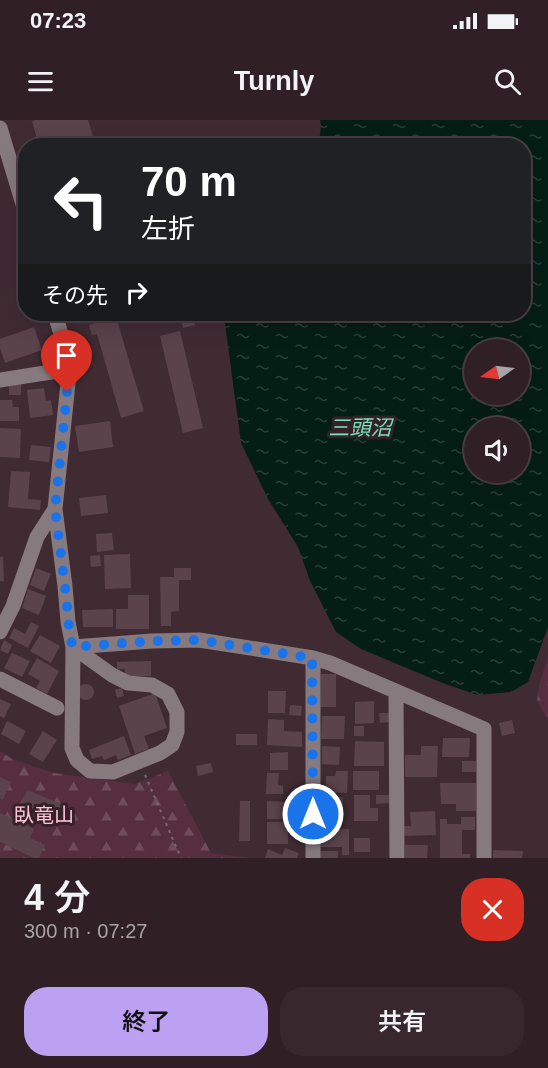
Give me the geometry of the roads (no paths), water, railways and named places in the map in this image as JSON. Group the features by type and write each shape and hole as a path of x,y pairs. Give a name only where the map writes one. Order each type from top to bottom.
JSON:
{"street":[{"path":"0,128 18,187"},
{"path":"57,321 70,364 55,509 73,647 72,748 77,760 90,771 113,772 160,753 172,745 177,732 177,712 168,694 152,685 128,683 112,675 73,647"},
{"path":"0,380 70,369"},
{"path":"0,632 7,603 37,537 55,509"},
{"path":"73,647 199,640 312,658 330,663 484,729 484,858"},
{"path":"312,658 313,858"},
{"path":"0,679 57,708"},
{"path":"396,691 397,858"}],"water":[{"name":"三頭沼","path":"320,120 548,120 548,627 528,682 511,692 478,695 445,684 361,649 336,632 310,581 298,547 268,499 241,443 225,321 531,321 531,138 319,138"}],"park label":[{"name":"臥竜山","path":"44,815"}]}
